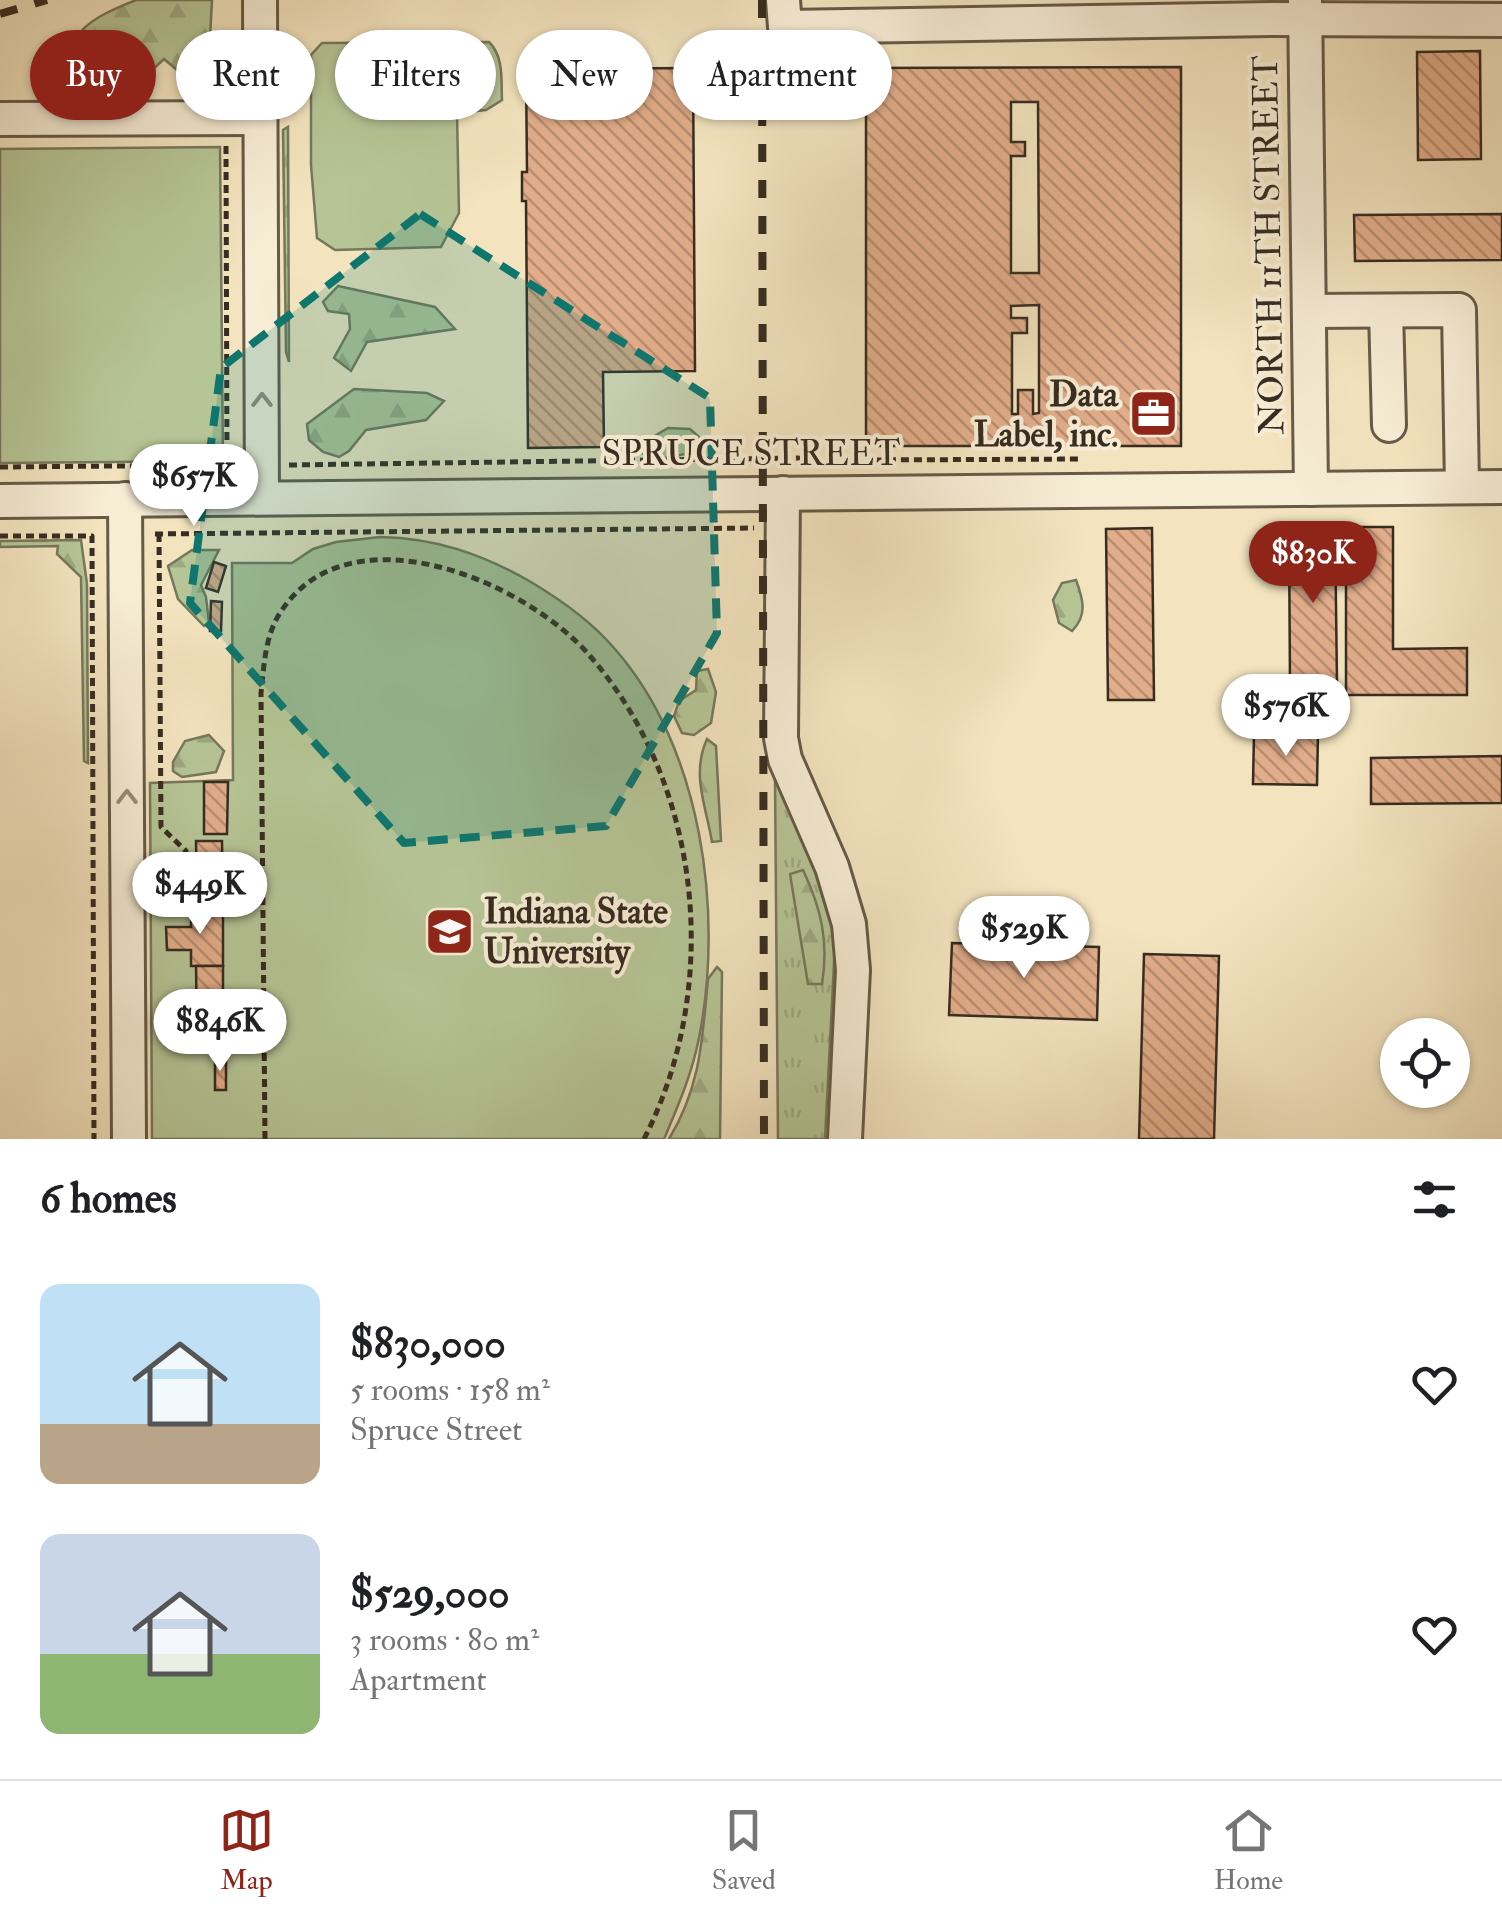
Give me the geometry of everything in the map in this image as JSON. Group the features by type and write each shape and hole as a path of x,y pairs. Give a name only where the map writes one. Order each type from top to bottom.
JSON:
{"street":[{"path":"260,0 260,30"},
{"path":"784,14 1305,10 1502,20"},
{"name":"NORTH 11TH STREET","path":"1305,10 1311,489"},
{"path":"0,120 176,119"},
{"path":"260,120 262,498"},
{"path":"1309,312 1459,310 1462,488"},
{"path":"1386,311 1389,425"},
{"name":"SPRUCE STREET","path":"0,501 125,499 162,482 262,498 1502,487"},
{"path":"783,492 783,748 832,867 849,924 853,970 845,1139"},
{"path":"125,499 128,1139"}],"path":[{"path":"226,144 227,465"},
{"path":"162,482 162,828 186,851 187,898 180,899"},
{"path":"0,536 784,530"},
{"path":"92,536 94,1139"},
{"path":"265,1139 261,693 264,660 270,632 280,612 298,591 336,566 376,559 458,572 546,618 570,635 607,677 652,753 667,786 680,836 690,905 690,958 688,996 672,1071 644,1139"}],"highlighted area":[{"path":"420,214 710,398 717,633 606,826 404,843 190,603 221,368"}],"green space":[{"path":"136,0 212,0 210,30 176,30 176,69 164,59 156,66 156,30 83,30 105,14"},
{"path":"322,43 335,43 335,120 457,120 459,213 441,247 335,250 317,238 311,120 315,120 315,51"},
{"path":"496,53 501,76 502,100 496,104"},
{"path":"288,127 289,362 283,130"},
{"path":"220,147 223,461 0,463 0,149"},
{"path":"338,286 435,307 455,329 367,342 351,371 334,358 350,329 349,314 328,311 323,302"},
{"path":"354,389 427,393 444,401 426,420 366,430 339,457 323,452 309,440 307,424"},
{"path":"668,428 690,429 699,437 697,451 668,458 643,454 641,444"},
{"name":"Indiana State University","path":"380,537 458,549 513,572 553,596 586,620 614,648 644,688 668,733 699,833 709,938 699,1038 664,1139 152,1139 150,783 233,780 232,563 292,563 313,549 336,542"},
{"path":"81,540 87,584 88,763 84,761 81,577 57,554 58,546 0,547 0,541"},
{"path":"192,550 219,550 201,585 209,623 204,626 178,599 168,566"},
{"path":"1076,580 1082,613 1072,631 1059,623 1053,600 1062,583"},
{"path":"708,669 716,692 711,723 694,735 682,733 674,716 679,701 696,690 697,671"},
{"path":"209,735 224,751 216,772 182,777 173,771 173,762 185,741"},
{"path":"707,739 716,746 721,841 712,842 700,777"},
{"path":"781,775 836,924 825,1139 778,1139 775,779"},
{"path":"803,870 822,925 822,984 808,984 790,874"},
{"path":"717,967 722,972 720,1139 669,1139 694,1081 708,979"}],"building":[{"path":"1480,51 1481,159 1418,160 1417,52"},
{"path":"1181,67 1181,446 866,446 866,120 892,120 892,68","holes":["1011,102 1038,102 1039,273 1011,273 1011,156 1025,156 1025,142 1011,142","1039,305 1039,413 1033,414 1033,390 1018,390 1018,414 1012,414 1012,333 1027,333 1027,318 1011,318 1011,306"]},
{"path":"653,68 673,68 673,120 693,120 695,371 603,372 604,447 528,448 526,201 522,201 522,172 527,172 526,120 653,120"},
{"path":"1502,214 1502,260 1355,261 1354,215"},
{"path":"1346,527 1393,527 1393,649 1467,648 1467,695 1346,695"},
{"path":"1152,528 1154,700 1108,700 1106,529"},
{"path":"1289,528 1335,528 1337,683 1290,684"},
{"path":"214,562 226,566 218,592 206,588"},
{"path":"211,601 222,602 221,631 210,631"},
{"path":"1254,733 1318,733 1317,785 1253,784"},
{"path":"1502,756 1502,803 1371,804 1371,758"},
{"path":"204,782 228,782 227,834 204,834"},
{"path":"196,841 222,841 223,908 197,908"},
{"path":"191,908 223,908 223,966 191,966 191,950 167,950 166,927 191,927"},
{"path":"952,943 1099,947 1097,1020 949,1015"},
{"path":"1144,954 1219,956 1214,1139 1139,1139"},
{"path":"196,966 223,966 223,1036 197,1036"},
{"path":"215,1059 226,1059 226,1090 215,1090"}],"railway":[{"path":"0,14 47,0"},
{"path":"762,0 764,1139"}],"place":[{"name":"Data Label, inc.","path":"1153,414"},
{"name":"Indiana State University","path":"449,931"}]}
